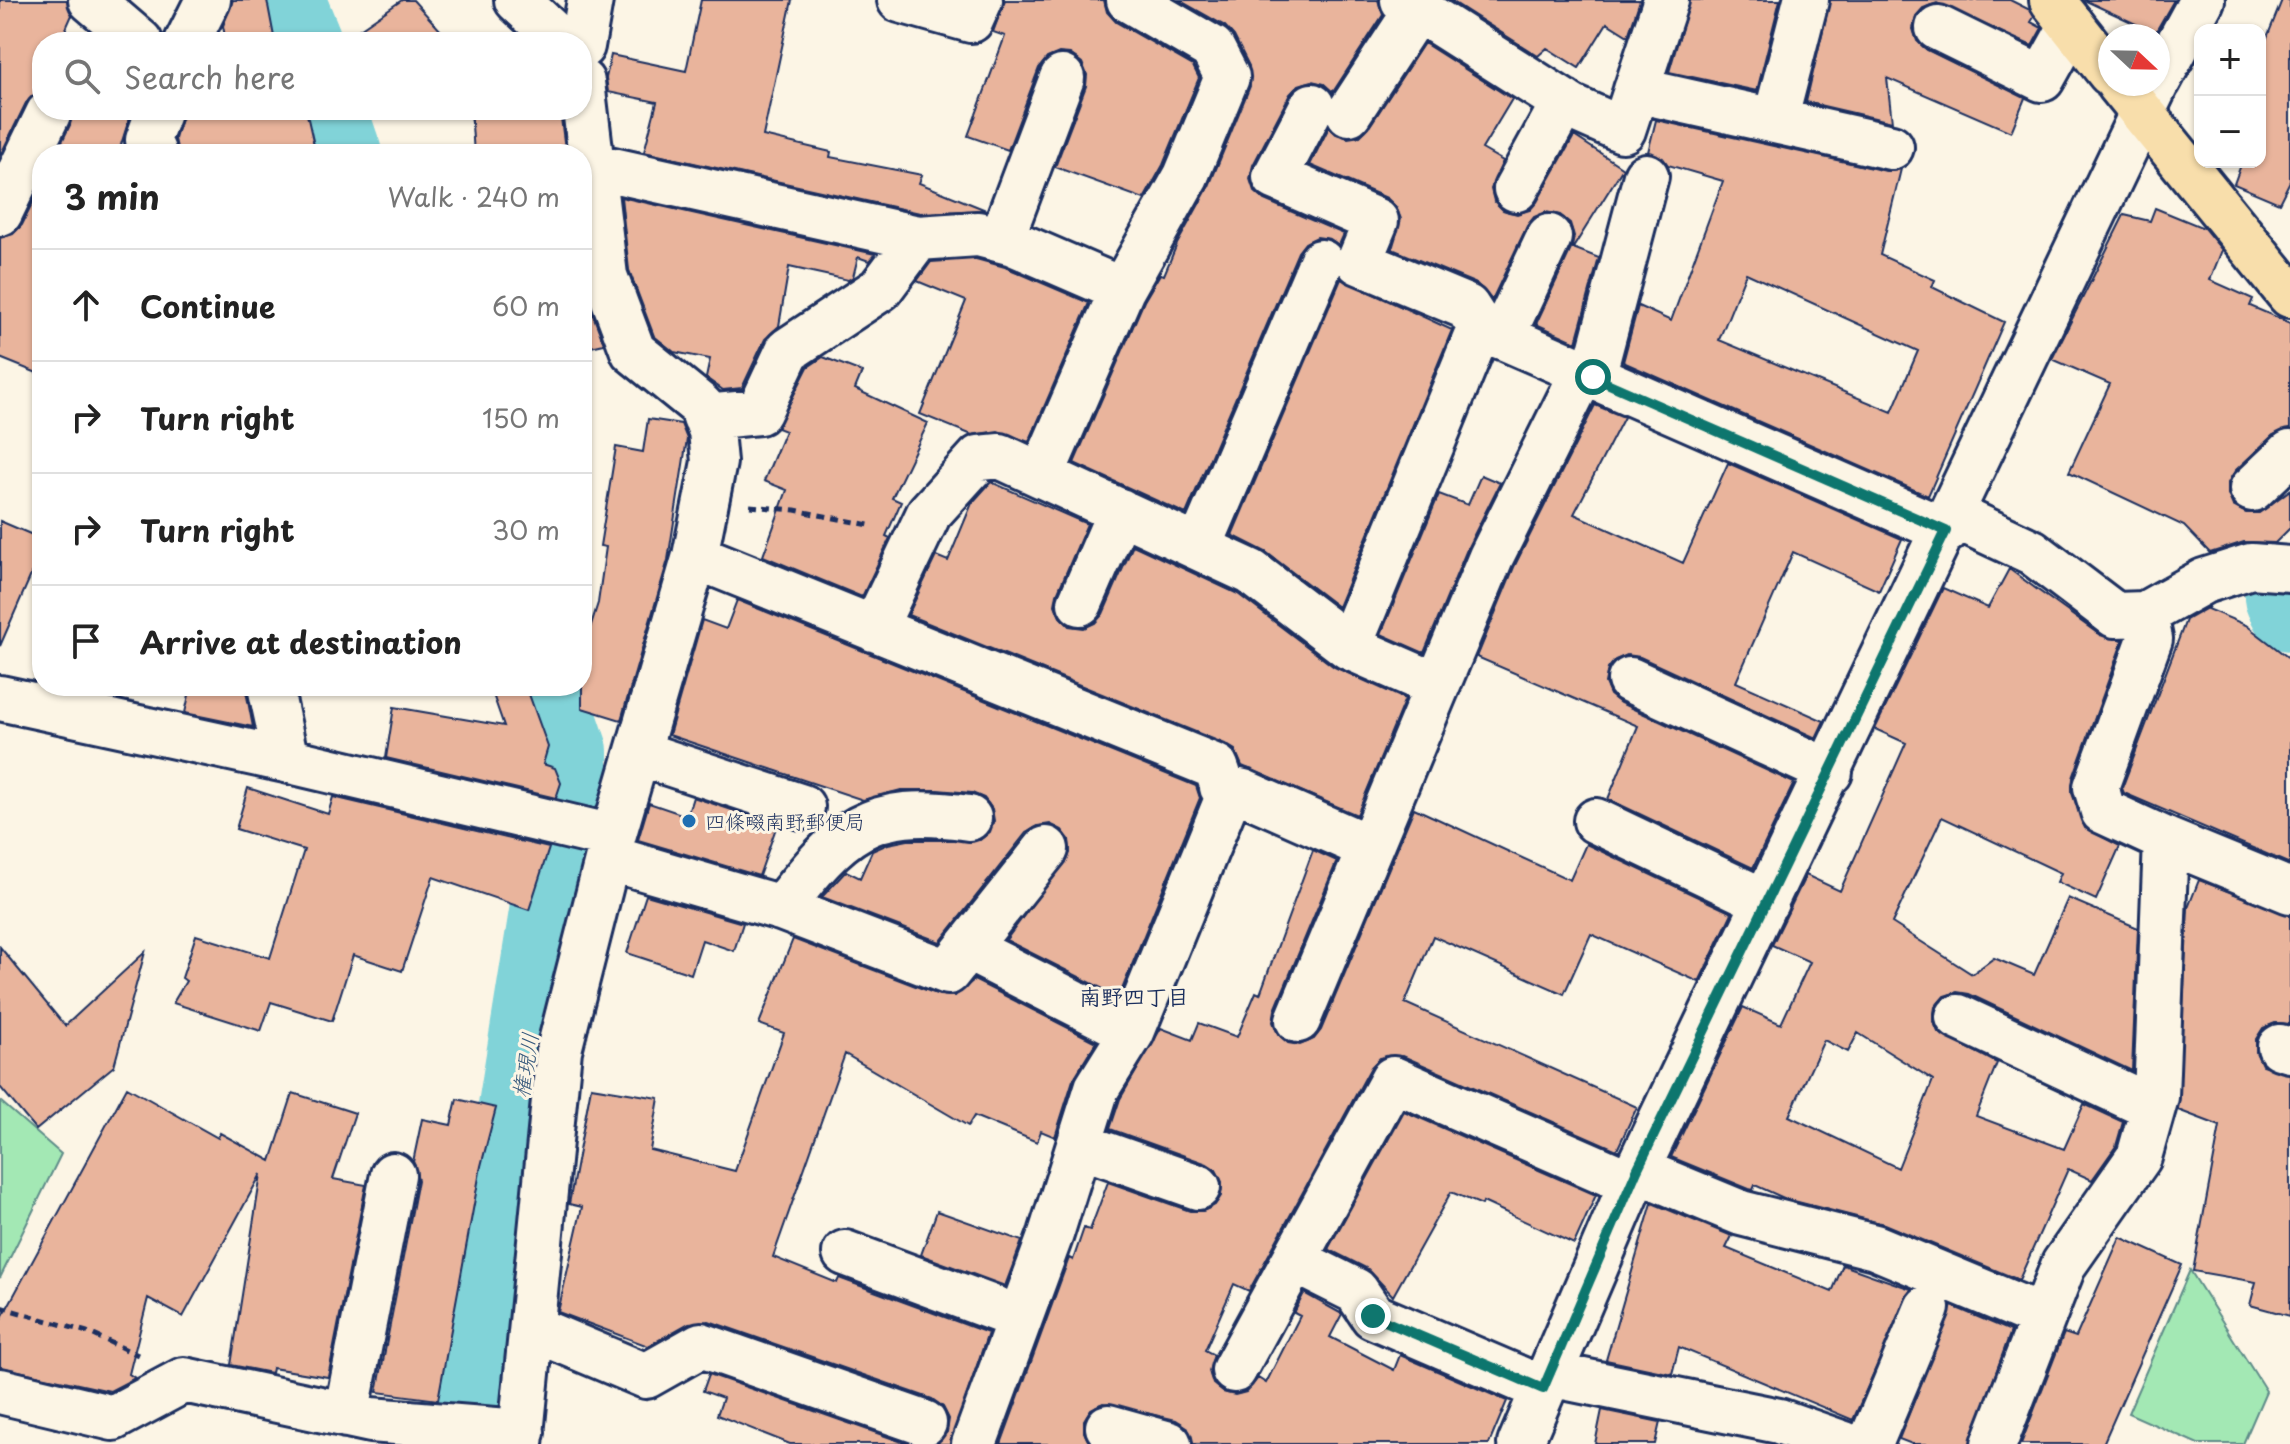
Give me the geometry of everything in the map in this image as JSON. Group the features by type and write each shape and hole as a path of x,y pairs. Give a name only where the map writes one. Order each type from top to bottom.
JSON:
{"highway":[{"path":"2062,13 2098,58"},
{"path":"2148,96 2290,295"}],"street":[{"path":"91,0 128,32"},
{"path":"192,32 208,0"},
{"path":"517,0 551,32"},
{"path":"584,32 590,0"},
{"path":"900,0 971,20 980,0"},
{"path":"1042,474 1122,290 1186,176 1227,77 1212,48 1129,0"},
{"path":"1666,0 1623,130 1564,102 1410,4 1275,177 1376,221 1359,262 1467,307 1491,332 1949,523 2032,552 2115,615 2145,614 2204,581 2251,566 2285,578"},
{"path":"1775,121 1806,0"},
{"path":"2170,50 2202,0"},
{"path":"1938,28 2042,79 2062,13"},
{"path":"1001,240 1062,78"},
{"path":"1636,90 1891,147"},
{"path":"1520,1444 1634,1177 1949,523 2141,96"},
{"path":"1516,189 1564,102"},
{"path":"4,194 45,120"},
{"path":"150,144 148,140 155,120"},
{"path":"586,120 588,144"},
{"path":"592,165 918,238 978,234 1001,240 1122,290"},
{"path":"1298,1020 1491,557 1588,374 1646,176"},
{"path":"0,1391 113,1418 184,1380 346,1415 507,1435 532,1328 559,1050 585,836 638,753 695,556 714,462 711,431 701,406 633,351 605,276 592,180"},
{"path":"1349,647 1491,332 1549,237"},
{"path":"705,417 759,412 788,350 880,289 918,238"},
{"path":"1199,548 1321,262"},
{"path":"2252,489 2290,453"},
{"path":"874,629 929,513 979,458 1000,456 1251,572 1349,647 1436,685"},
{"path":"1080,603 1120,511"},
{"path":"695,556 1216,767 1227,799 1132,1032 1097,1088 974,1444"},
{"path":"2145,614 2150,639 2096,787 2103,811 2290,891"},
{"path":"1630,680 1830,772"},
{"path":"272,696 286,760"},
{"path":"0,698 286,760 585,836 948,972 1046,849"},
{"path":"638,753 802,807"},
{"path":"1222,787 1243,792 1368,847"},
{"path":"781,908 813,866 836,845 881,817 924,811 969,818"},
{"path":"1596,821 1766,902"},
{"path":"1994,1444 2064,1264 2139,1157 2153,1108 2166,840"},
{"path":"967,948 1132,1032"},
{"path":"1958,1017 2153,1108"},
{"path":"1234,1370 1393,1079 1634,1177 1741,1213 1875,1247 2043,1317"},
{"path":"1079,1145 1198,1187"},
{"path":"346,1415 396,1175"},
{"path":"845,1253 1020,1318"},
{"path":"1294,1260 1356,1291 1373,1316 1546,1382 1779,1421 1844,1444"},
{"path":"1870,1444 1927,1308"},
{"path":"532,1328 646,1376 701,1345 924,1423"},
{"path":"1108,1427 1169,1444"}],"path":[{"path":"709,488 753,508 795,510 865,523 915,542"},
{"path":"0,1307 87,1332 184,1380"}],"green space":[{"path":"0,1101 61,1154 0,1278"},
{"path":"2190,1270 2266,1391 2243,1444 2198,1444 2128,1413"}],"building":[{"path":"0,0 67,0 72,15 64,32 32,32 32,98 26,103 0,156"},
{"path":"233,0 267,0 273,32 224,32 223,26"},
{"path":"402,0 413,0 442,32 356,32"},
{"path":"701,0 792,0 763,136 831,152 830,157 922,175 919,183 986,210 920,213 644,152 657,102 608,92 606,78 611,55 686,71"},
{"path":"1005,0 1104,0 1107,12 1116,22 1193,66 1199,78 1163,165 1144,199 1055,167 1086,86 1087,75 1082,63 1070,54 1059,53 1047,58 1039,68 1008,150 968,136 1005,36 993,32"},
{"path":"1179,0 1378,0 1383,15 1333,92 1324,84 1312,81 1299,85 1290,94 1253,165 1250,179 1254,191 1264,200 1344,234 1339,245 1330,239 1317,237 1305,243 1298,252 1186,514 1074,463 1144,301 1160,274 1164,275 1209,186 1250,86 1249,66 1234,36 1225,26"},
{"path":"1450,0 1640,0 1628,36 1607,23 1579,68 1547,48 1538,56"},
{"path":"1690,0 1780,0 1757,91 1669,72"},
{"path":"1830,0 2010,0 2030,10 2034,17 2031,22 2042,28 2032,46 1937,3 1923,8 1916,16 1913,29 1917,41 1927,50 2025,98 2011,132 1887,78 1892,122 1806,102"},
{"path":"2084,0 2174,0 2160,24 2136,24"},
{"path":"2282,0 2290,0 2290,181 2279,203 2234,184 2240,168 2266,168 2266,40"},
{"path":"1424,43 1512,99 1482,149 1503,161 1491,189 1494,201 1503,210 1517,214 1530,210 1574,136 1623,168 1573,248 1599,258 1576,342 1536,324 1572,247 1574,236 1570,223 1560,215 1546,212 1534,217 1492,300 1477,284 1392,249 1401,219 1396,207 1387,198 1310,165 1329,127 1336,134 1348,138 1360,136 1369,127"},
{"path":"71,120 129,120 121,144 61,144"},
{"path":"180,120 308,120 314,144 176,144"},
{"path":"472,120 561,120 564,144 473,144"},
{"path":"1656,120 1886,171 1901,169 1880,255 1935,280 1932,287 2004,322 1928,496 1623,362 1638,306 1671,321 1723,181 1668,165 1663,158 1648,152","holes":["1746,273 1918,351 1892,412 1719,340"]},
{"path":"621,197 875,254 869,261 858,257 853,277 848,280 789,267 779,326 765,339 742,388 723,390 706,378 710,359 674,352 654,336 629,270"},
{"path":"32,204 32,371 0,358 0,238 13,234 22,225"},
{"path":"2155,208 2204,228 2222,250 2210,280 2253,299 2250,306 2290,323 2290,429 2273,435 2235,471 2228,483 2233,506 2246,513 2259,513 2290,490 2290,528 2275,543 2244,542 2210,553 2184,526 2069,472 2110,384 2052,359 2124,215 2150,221"},
{"path":"976,259 1005,267 1089,303 1029,442 998,431 972,435 920,414 966,301 917,281 931,262"},
{"path":"1341,279 1452,330 1338,607 1266,552 1232,535"},
{"path":"592,312 604,344 592,347"},
{"path":"823,357 862,372 855,389 928,423 892,498 901,502 886,536 890,538 862,597 763,556 787,490 764,481 785,431 777,428 808,367"},
{"path":"1595,405 1624,417 1574,514 1683,563 1728,463 1902,539 1879,591 1793,552 1736,682 1824,721 1816,738 1640,657 1627,655 1615,660 1608,669 1605,683 1610,695 1620,703 1794,783 1753,868 1608,799 1638,726 1477,657 1514,567"},
{"path":"648,419 681,424 687,439 668,560 621,720 582,708 582,696 592,696 592,622 598,603 606,547 600,546 616,447 643,452"},
{"path":"1481,475 1500,483 1468,547 1424,653 1381,634 1439,494 1468,505"},
{"path":"991,482 1087,524 1055,605 1060,617 1069,626 1084,628 1095,623 1103,614 1133,545 1238,594 1334,667 1405,699 1357,815 1242,766 1235,750 1225,744 908,615 936,556 948,561 972,503"},
{"path":"0,521 32,535 32,573 0,646"},
{"path":"2009,569 2100,635 2123,640 2073,778 2072,793 2085,828 2120,846 2096,900 2057,882 2061,873 1942,817 1892,923 1972,974 1994,958 2034,975 2068,898 2138,928 2132,1071 1969,994 1957,992 1944,996 1935,1007 1933,1020 1938,1032 1997,1063 1976,1116 2064,1149 2084,1104 2123,1122 2116,1146 2092,1180 2068,1169 2019,1280 1884,1224 1786,1199 1755,1185 1753,1190 1749,1189 1671,1157 1743,1007 1781,1024 1810,962 1772,945 1806,875 1840,891 1906,743 1875,729 1943,588 1988,608","holes":["1858,1033 1933,1080 1898,1168 1789,1116 1824,1040 1848,1052"]},
{"path":"737,600 1196,786 1200,798 1119,997 1006,940 1070,853 1069,839 1062,830 1050,824 1026,833 940,942 822,897 846,871 860,878 872,851 888,844 908,840 980,840 990,832 994,821 992,809 984,798 972,793 937,790 901,790 863,800 669,735 702,620 726,629"},
{"path":"2209,607 2207,609 2246,625 2290,659 2290,864 2124,793 2122,788 2186,620"},
{"path":"189,696 247,696 253,727 185,713"},
{"path":"494,696 530,696 548,747 543,764 555,768 561,783 556,798 386,758 394,707 504,726"},
{"path":"248,788 328,814 333,797 549,848 529,910 433,877 402,971 353,955 332,1021 271,1002 261,1031 173,1003 186,981 182,978 196,935 270,958 304,850 236,829"},
{"path":"693,797 777,825 759,876 638,840 649,803 687,816"},
{"path":"1414,808 1570,880 1586,844 1732,913 1699,982 1591,934 1564,994 1433,936 1405,1003 1637,1107 1617,1150 1403,1056 1380,1058 1371,1067 1249,1291 1234,1284 1205,1350 1214,1355 1209,1371 1213,1384 1223,1392 1235,1395 1246,1392 1258,1378 1266,1383 1300,1316 1294,1313 1304,1293 1342,1314 1330,1337 1394,1370 1400,1355 1507,1401 1489,1444 1193,1444 1187,1427 1176,1420 1103,1403 1091,1409 1084,1420 1084,1432 1090,1444 1001,1444 1069,1258 1073,1260 1084,1228 1090,1230 1108,1182 1190,1211 1203,1211 1215,1205 1221,1196 1222,1182 1216,1170 1207,1164 1110,1129 1120,1099 1161,1028 1192,1040 1199,1023 1237,1037 1256,992 1260,994 1313,850 1337,861 1275,1010 1273,1022 1278,1034 1288,1043 1300,1045 1314,1039 1321,1030"},
{"path":"2199,880 2290,915 2290,1024 2275,1023 2263,1028 2256,1039 2256,1052 2262,1065 2290,1074 2290,1316 2250,1305 2256,1282 2193,1271 2220,1126 2178,1110 2188,908"},
{"path":"646,895 743,923 734,951 702,940 691,974 627,953"},
{"path":"793,939 939,995 955,996 974,980 1096,1042 1073,1080 1055,1137 1041,1131 1037,1142 974,1116 968,1126 845,1054 773,1257 837,1283 839,1278 988,1333 950,1444 936,1444 947,1432 949,1419 943,1407 932,1399 709,1321 689,1323 648,1346 558,1312 582,1207 569,1204 591,1087 659,1098 650,1150 735,1171 784,1033 759,1024"},
{"path":"0,947 65,1026 145,952 114,1066 36,1130 0,1087"},
{"path":"127,1087 218,1138 220,1133 271,1161 293,1093 355,1113 333,1179 366,1185 328,1377 272,1368 271,1373 231,1365 261,1174 183,1317 148,1298 129,1374 135,1378 110,1391 0,1367 0,1321"},
{"path":"457,1099 496,1108 481,1166 438,1400 377,1392 418,1180 413,1162 422,1119 451,1125"},
{"path":"1404,1111 1596,1195 1574,1244 1483,1202 1482,1205 1451,1192 1393,1296 1368,1269 1328,1249"},
{"path":"1652,1203 1732,1236 1726,1248 1832,1292 1843,1265 1911,1289 1853,1420 1679,1347 1672,1374 1606,1360"},
{"path":"937,1211 1022,1241 1005,1286 921,1255"},
{"path":"2120,1237 2182,1265 2103,1444 2021,1444 2064,1333 2076,1337"},
{"path":"1952,1306 2011,1331 1970,1444 1912,1444 1899,1439"},
{"path":"709,1374 908,1444 790,1444 717,1415 723,1398 703,1391"},
{"path":"1602,1410 1660,1422 1655,1444 1595,1444"}],"waterway":[{"name":"権現川","path":"286,0 299,32"},
{"name":"権現川","path":"331,120 340,144"},
{"path":"2283,598 2290,612"},
{"name":"権現川","path":"452,1444 487,1293 569,782 569,751 550,696"}],"place":[{"name":"四條畷南野郵便局","path":"689,821"}],"district":[{"name":"南野四丁目","path":"1134,995"}],"route":[{"path":"1373,1316 1543,1389 1637,1170 1946,531 1593,377"}]}
